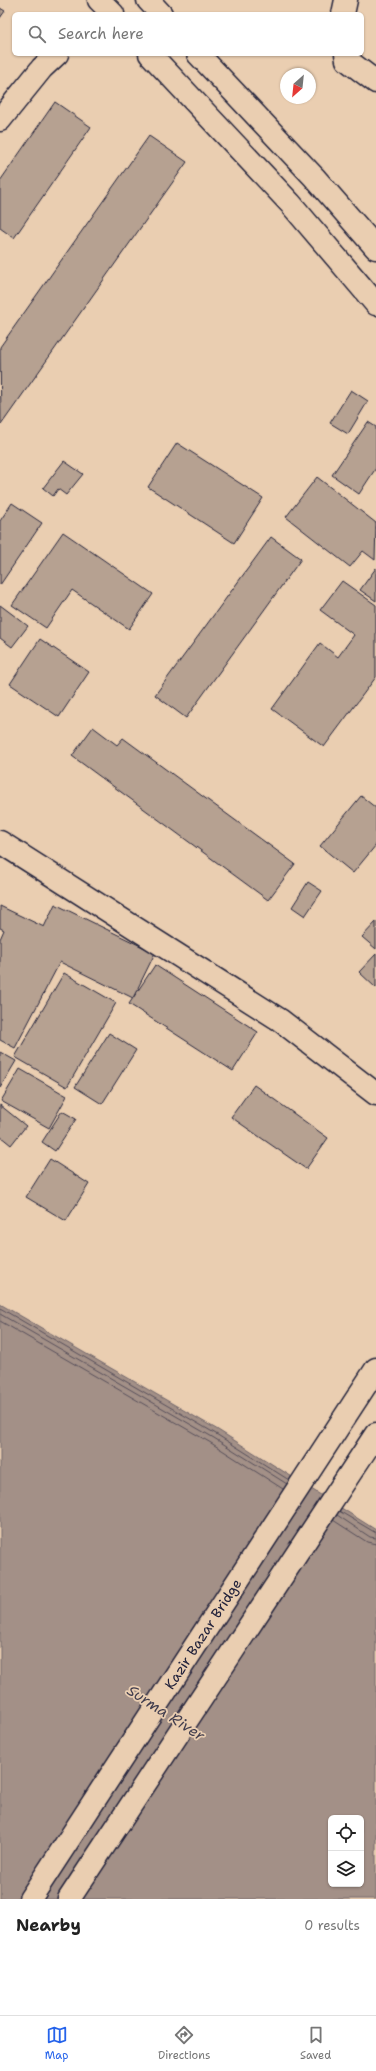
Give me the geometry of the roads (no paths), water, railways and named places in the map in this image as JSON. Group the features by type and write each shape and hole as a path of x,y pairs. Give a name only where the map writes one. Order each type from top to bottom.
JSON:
{"main road":[{"path":"148,0 159,12"},
{"path":"343,12 346,0"},
{"path":"0,120 42,68 55,56"},
{"path":"152,56 290,203 376,304"},
{"path":"200,56 314,177 376,248"},
{"path":"346,56 347,60 376,82"},
{"path":"2,847 280,1020 376,1094"},
{"name":"Kazir Bazar Bridge","path":"30,1899 376,1369"},
{"path":"69,1899 376,1434"}],"water":[{"name":"Surma River","path":"0,1304 218,1430 376,1530 376,1899 0,1899"}]}
